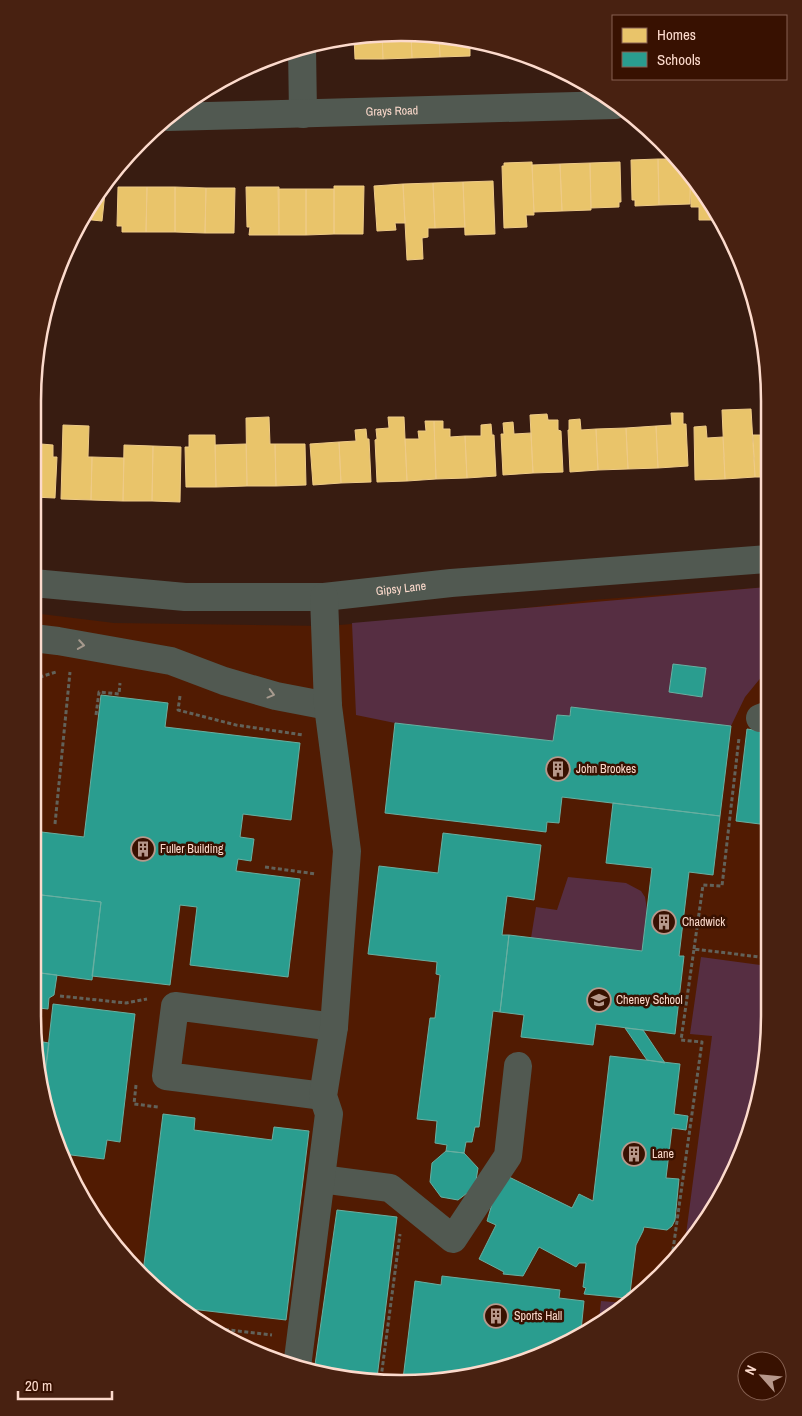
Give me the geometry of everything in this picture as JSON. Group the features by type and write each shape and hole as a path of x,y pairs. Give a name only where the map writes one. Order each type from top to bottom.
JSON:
{"street":[{"path":"302,56 303,114"},
{"name":"Grays Road","path":"181,117 605,105"},
{"name":"Gipsy Lane","path":"41,584 185,597 324,597 451,584 761,560"},
{"path":"298,1359 328,1114 322,1096 334,1027 347,851 328,706 324,597"},
{"path":"41,639 171,661 224,681 276,696 328,706"},
{"path":"322,1096 166,1076 175,1006 334,1027"},
{"path":"321,1179 390,1188 453,1239 508,1156 518,1066"}],"path":[{"path":"41,677 71,667 55,824"},
{"path":"96,715 99,692 119,694 120,681"},
{"path":"180,693 178,710 236,725 307,736"},
{"path":"673,1249 702,1042 681,1040 703,885 722,886 741,723 761,717"},
{"path":"265,867 318,875 318,866"},
{"path":"694,949 761,957"},
{"path":"60,996 126,1002 154,998"},
{"path":"134,1104 165,1108"},
{"path":"382,1374 401,1227"},
{"path":"226,1330 278,1336"}],"shaded area":[{"path":"761,587 760,1039 754,1085 742,1131 724,1174 713,1195 686,1234 638,1285 581,1327 517,1356 448,1372 401,1375 377,1374 331,1368 285,1356 242,1338 221,1327 182,1300 131,1252 89,1195 60,1131 44,1062 41,1015 41,614 114,623 326,626 468,615 591,600"},
{"path":"761,588 761,677 745,697 731,726 572,707 570,716 557,715 553,741 395,723 356,715 352,623"},
{"path":"568,877 626,883 641,891 645,897 647,909 642,951 531,938 536,907 557,910"},
{"path":"701,957 761,965 761,1015 758,1062 742,1131 713,1195 686,1234 712,1036 690,1034"},
{"path":"601,1301 617,1302 601,1314 600,1315"}],"building: Homes":[{"path":"411,41 412,58 383,59 382,42"},
{"path":"411,41 439,43 440,57 412,58"},
{"path":"382,42 383,59 355,59 354,44"},
{"path":"439,43 470,48 470,56 440,57"},
{"path":"658,159 666,159 690,187 690,204 659,205"},
{"path":"658,159 659,205 635,206 635,200 632,200 631,160"},
{"path":"532,162 534,215 526,215 527,227 504,228 502,166 504,166 504,163"},
{"path":"620,162 621,202 619,202 619,207 591,208 590,163"},
{"path":"590,163 591,210 562,211 560,164"},
{"path":"560,164 562,211 534,212 532,165"},
{"path":"493,181 495,234 465,235 463,182"},
{"path":"463,182 465,227 435,228 433,183"},
{"path":"433,183 435,228 428,228 428,237 422,238 423,259 407,260 403,184"},
{"path":"403,184 405,223 395,223 396,230 377,231 374,186"},
{"path":"334,186 364,186 363,234 334,234"},
{"path":"118,187 147,187 146,232 122,232 122,226 117,226"},
{"path":"147,187 175,187 175,232 146,232"},
{"path":"175,187 206,188 205,233 175,232"},
{"path":"246,187 279,187 279,235 249,235"},
{"path":"206,188 235,188 234,233 205,233"},
{"path":"690,188 712,220 699,220 699,207 691,207"},
{"path":"278,189 306,189 306,235 279,235"},
{"path":"306,189 334,189 334,234 306,235"},
{"path":"104,198 102,221 90,220"},
{"path":"751,409 755,477 725,479 722,410"},
{"path":"671,413 683,413 683,424 686,424 688,466 658,468 656,426 672,425"},
{"path":"547,414 548,420 558,420 558,430 561,431 563,472 533,473 530,415"},
{"path":"269,417 270,444 275,444 276,486 247,486 246,418"},
{"path":"388,417 404,417 407,481 377,482 376,429 389,428"},
{"path":"580,419 581,430 596,429 598,470 570,472 569,420"},
{"path":"425,421 434,421 436,479 407,481 405,439 419,439 418,431 426,431"},
{"path":"434,421 443,421 443,429 450,429 450,437 465,436 467,478 436,479"},
{"path":"513,422 514,434 531,433 533,473 503,475 501,434 504,434 503,423"},
{"path":"491,424 492,435 494,435 496,476 467,478 465,436 481,436 481,425"},
{"path":"63,425 89,426 88,457 92,457 91,500 61,499"},
{"path":"656,426 658,468 628,469 626,428"},
{"path":"706,426 707,438 723,437 725,479 695,480 694,427"},
{"path":"626,428 628,469 598,470 596,429"},
{"path":"366,429 367,439 369,439 371,482 341,483 339,442 356,441 355,430"},
{"path":"189,435 215,435 216,487 186,487 185,447 189,447"},
{"path":"753,435 761,435 761,477 755,477"},
{"path":"339,442 341,483 313,485 310,444"},
{"path":"41,444 53,445 53,457 57,457 55,498 41,497"},
{"path":"246,444 247,486 216,487 215,445"},
{"path":"275,444 305,444 306,485 276,486"},
{"path":"124,445 153,446 152,501 123,501"},
{"path":"153,446 181,447 180,502 152,501"},
{"path":"92,457 124,458 123,501 91,500"}],"building: Schools":[{"path":"673,664 706,668 702,697 669,692"},
{"name":"Fuller Building","path":"101,695 168,703 165,727 300,743 291,820 243,814 240,837 254,839 251,861 238,859 236,871 300,879 288,977 190,965 197,907 180,905 170,985 92,976 101,902 41,895 41,832 84,837"},
{"name":"John Brookes","path":"571,707 731,726 720,816 562,797 559,823 547,822 546,832 385,813 395,723 553,741 557,715 570,716"},
{"path":"747,729 761,731 761,824 736,821"},
{"name":"Chadwick","path":"613,803 720,816 713,875 689,872 679,956 684,956 675,1034 596,1024 593,1045 521,1037 524,1015 500,1012 509,935 642,951 652,868 606,863"},
{"path":"443,833 541,845 534,900 507,896 502,935 509,935 500,1012 493,1011 479,1127 475,1127 472,1142 466,1142 464,1153 446,1151 447,1145 435,1143 437,1121 417,1119 430,1018 435,1018 440,975 436,974 437,962 368,954 379,866 438,873"},
{"path":"41,895 101,902 92,980 41,973"},
{"path":"41,973 57,975 54,995 49,998 48,1009 41,1008"},
{"path":"53,1004 135,1014 120,1142 107,1140 104,1159 70,1155 60,1131 45,1070"},
{"path":"625,1028 643,1030 665,1063 647,1060"},
{"path":"42,1042 49,1043 46,1071"},
{"name":"Lane","path":"610,1056 680,1064 674,1114 688,1116 686,1130 672,1128 666,1178 679,1179 675,1220 667,1230 644,1227 636,1245 630,1292 623,1298 584,1294 586,1288 583,1287 586,1263 579,1263 576,1267 539,1247 523,1276 503,1274 504,1272 479,1259 496,1225 487,1221 492,1204 509,1177 572,1208 579,1194 593,1201"},
{"path":"163,1114 195,1118 194,1130 272,1140 274,1127 309,1131 286,1320 195,1309 164,1285 144,1266"},
{"path":"446,1151 464,1153 478,1168 475,1187 458,1200 441,1197 430,1182 432,1163"},
{"path":"337,1210 397,1217 377,1374 354,1372 315,1364"},
{"name":"Sports Hall","path":"442,1276 560,1290 559,1298 584,1301 581,1327 517,1356 448,1372 404,1375 415,1281 441,1285"}],"place":[{"name":"John Brookes","path":"558,769"},
{"name":"Fuller Building","path":"143,849"},
{"name":"Chadwick","path":"664,922"},
{"name":"Cheney School","path":"599,1000"},
{"name":"Lane","path":"634,1154"},
{"name":"Sports Hall","path":"496,1316"}]}
